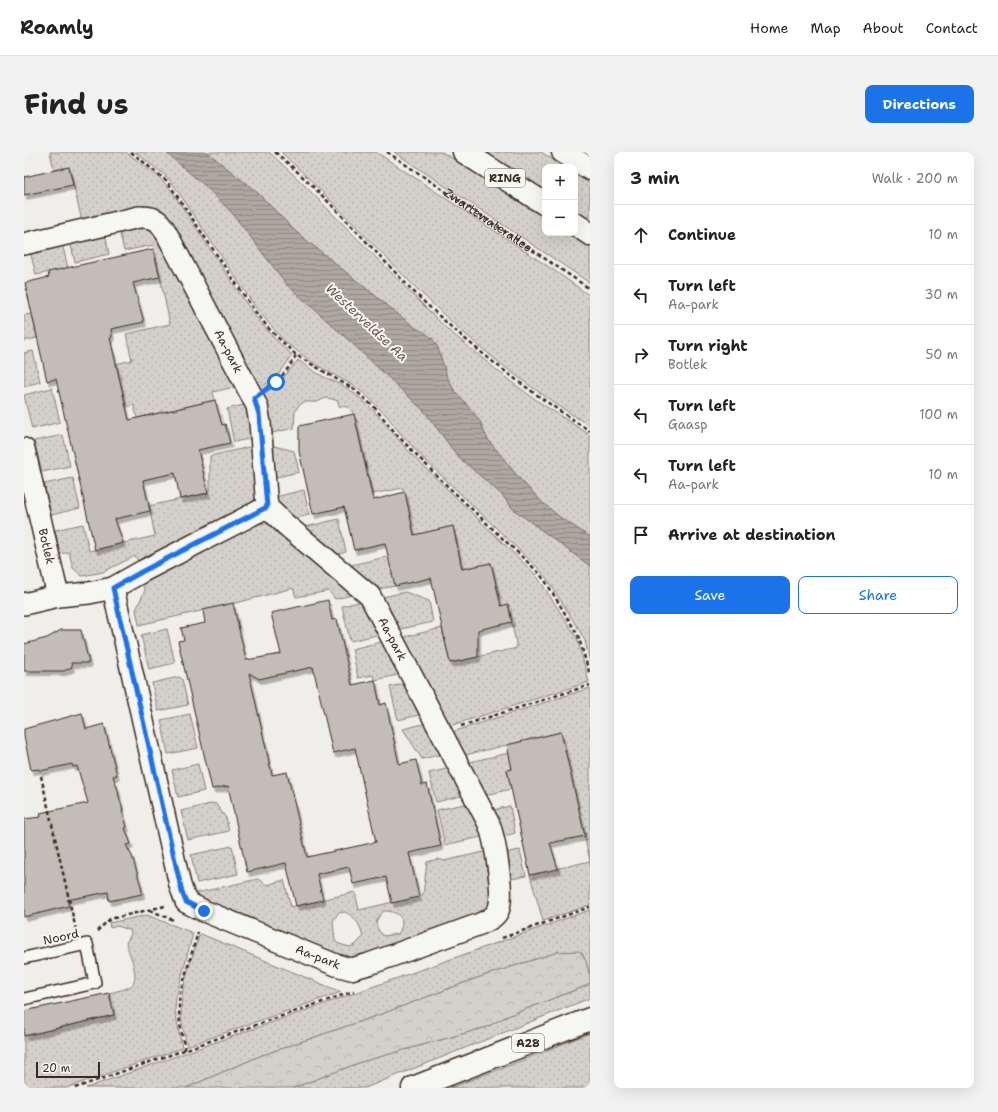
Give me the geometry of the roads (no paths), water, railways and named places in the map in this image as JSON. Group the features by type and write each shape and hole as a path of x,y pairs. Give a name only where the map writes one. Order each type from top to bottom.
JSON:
{"main road":[{"name":"RING","path":"464,152 542,202"},
{"path":"563,152 590,169"},
{"path":"578,226 590,234"},
{"name":"A28","path":"413,1088 590,1019"}],"street":[{"name":"Aa-park","path":"24,244 139,217 154,218 160,222 170,238 254,398 259,414 267,507 370,596 491,830 496,852 500,897 497,913 490,919 480,924 369,964 351,969 336,965 204,911 186,902 180,885 113,588"},
{"name":"Botlek","path":"24,449 58,596"},
{"path":"24,604 58,596 89,593 113,588 267,507"}],"lane":[{"name":"Noord","path":"24,958 83,945 95,984 24,999"}],"water":[{"name":"Westerveldse Aa","path":"165,152 207,152 258,193 295,231 414,327 426,333 435,342 438,348 447,377 454,390 481,423 489,441 520,479 543,503 561,518 590,537 590,566 513,509 501,494 462,460 425,412 353,344 287,285 233,214 202,183"}]}
